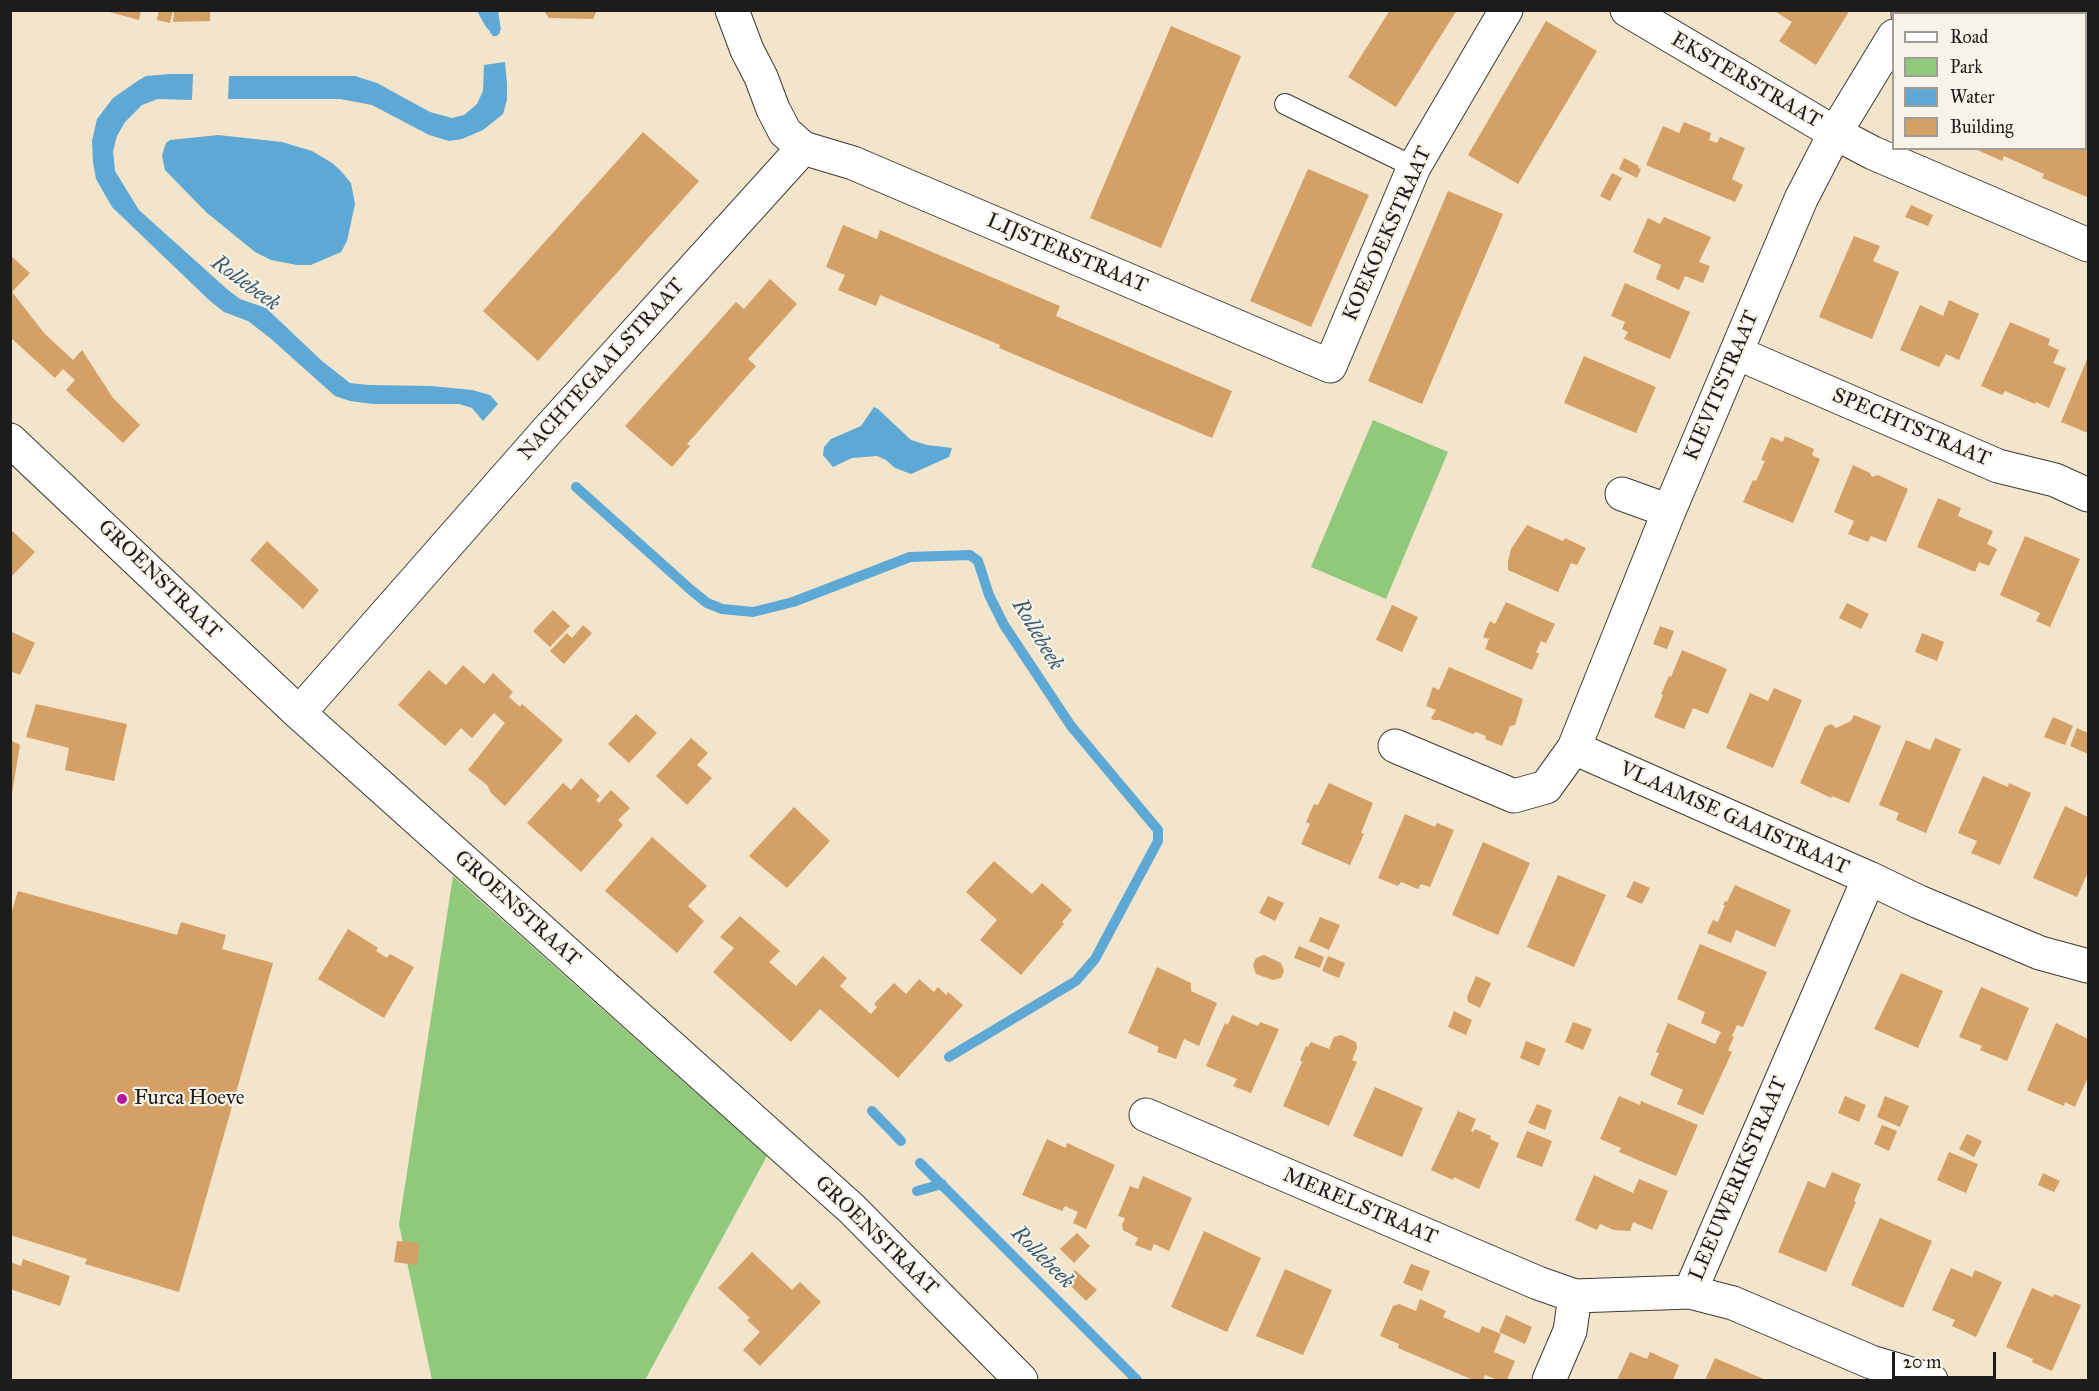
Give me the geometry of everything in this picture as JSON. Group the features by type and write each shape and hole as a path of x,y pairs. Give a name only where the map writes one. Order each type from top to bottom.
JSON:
{"street":[{"path":"732,10 773,109 785,132 803,148"},
{"name":"KOEKOEKSTRAAT","path":"1330,366 1414,167 1506,10"},
{"name":"EKSTERSTRAAT","path":"1627,10 1835,133 1874,153 2088,245"},
{"name":"KIEVITSTRAAT","path":"1574,748 1669,511 1801,199 1835,133 1892,38"},
{"name":"LIJSTERSTRAAT","path":"803,148 853,163 1330,366"},
{"name":"NACHTEGAALSTRAAT","path":"299,713 584,390 803,148"},
{"name":"SPECHTSTRAAT","path":"1737,353 1998,465 2055,480 2088,495"},
{"name":"GROENSTRAAT","path":"10,440 299,713 852,1209 1021,1380"},
{"path":"1622,494 1669,511"},
{"path":"1395,746 1514,796 1546,787 1574,748"},
{"name":"VLAAMSE GAAISTRAAT","path":"1574,748 1919,902 2040,953 2088,966"},
{"name":"LEEUWERIKSTRAAT","path":"1575,1296 1690,1292 1869,878"},
{"name":"MERELSTRAAT","path":"1146,1115 1538,1283 1575,1296"},
{"path":"1690,1292 1733,1303 1871,1362 1931,1380"},
{"path":"1549,1380 1570,1331 1575,1296"}],"lane":[{"path":"1285,104 1414,167"}],"green space":[{"path":"1373,420 1448,452 1386,599 1311,567"},
{"path":"453,876 767,1156 645,1380 432,1380 399,1224"}],"water":[{"path":"477,11 498,11 501,30 489,30"},
{"path":"505,62 507,100 503,114 483,130 462,139 449,141 429,135 372,105 340,99 228,99 229,76 355,76 377,83 430,112 452,118 464,115 477,104 483,91 484,65"},
{"path":"193,74 192,100 158,99 142,105 125,122 117,136 113,151 115,171 139,210 228,290 240,299 266,308 322,361 350,383 431,386 472,390 490,395 498,404 483,421 472,408 459,404 373,404 350,401 335,396 248,321 224,312 209,300 112,207 96,179 93,162 92,141 97,119 113,98 139,80 146,76"},
{"path":"218,135 282,142 312,151 340,170 351,183 355,204 347,241 341,252 311,265 271,260 255,252 206,212 165,170 162,155 166,143 170,140"},
{"path":"874,407 911,440 927,445 952,448 949,457 911,474 895,468 877,456 852,458 833,467 823,455 824,447 831,439 861,426"}],"building":[{"path":"102,10 141,10 139,20"},
{"path":"159,10 173,10 170,23 157,20"},
{"path":"210,10 210,21 173,22 174,11"},
{"path":"543,10 597,10 593,19 549,18"},
{"path":"1390,10 1457,10 1396,107 1348,77"},
{"path":"1777,10 1850,10 1816,65 1779,41 1792,22 1776,12"},
{"path":"1546,21 1597,51 1518,184 1468,155"},
{"path":"1171,26 1241,56 1161,248 1090,218"},
{"path":"1684,122 1711,133 1709,140 1717,143 1720,137 1745,148 1732,179 1743,185 1735,202 1646,165 1663,126 1679,133"},
{"path":"643,132 699,181 538,361 483,311"},
{"path":"2087,134 2088,134 2087,197 2042,178 2044,174 2004,156 2002,161 1977,150 2087,150"},
{"path":"1624,158 1641,169 1637,178 1619,169"},
{"path":"1308,169 1369,195 1311,327 1250,301"},
{"path":"1612,173 1622,178 1610,201 1600,196"},
{"path":"1448,191 1503,214 1422,404 1368,381"},
{"path":"1911,205 1933,215 1928,226 1905,217"},
{"path":"1664,217 1711,237 1699,262 1710,266 1703,283 1685,276 1679,290 1656,279 1661,265 1633,252 1648,218 1660,224"},
{"path":"843,225 877,239 880,230 1060,306 1056,316 1232,391 1212,438 880,295 876,306 838,290 845,275 826,267"},
{"path":"1854,236 1880,246 1873,261 1899,272 1872,339 1819,317"},
{"path":"10,255 30,273 12,292 45,334 73,360 82,350 113,398 140,425 123,443 66,390 75,380 63,369 55,378 10,337"},
{"path":"770,279 797,304 748,359 756,366 687,444 690,446 672,467 625,426 736,302 744,309"},
{"path":"1625,283 1690,312 1670,359 1624,339 1628,332 1622,329 1625,322 1611,316"},
{"path":"1949,300 1979,314 1959,360 1946,354 1939,367 1900,350 1920,305 1943,316"},
{"path":"2010,322 2050,339 2048,345 2059,350 2053,363 2066,368 2049,408 2005,391 2002,395 1981,386"},
{"path":"1584,356 1656,387 1636,433 1564,403"},
{"path":"2088,357 2087,365 2088,433 2061,422"},
{"path":"1785,436 1814,449 1812,455 1820,459 1793,523 1743,502 1765,461 1761,460 1771,437 1783,442"},
{"path":"1853,465 1870,473 1872,477 1878,475 1908,489 1886,542 1871,536 1868,542 1848,534 1854,521 1834,512"},
{"path":"1938,498 1961,508 1958,516 1993,531 1987,544 1997,549 1989,566 1979,562 1975,572 1917,547"},
{"path":"1527,525 1563,541 1565,538 1586,548 1577,565 1571,563 1558,592 1508,570 1511,549"},
{"path":"10,529 35,552 10,578"},
{"path":"2025,536 2080,559 2050,627 2036,621 2040,613 2000,595"},
{"path":"267,541 319,590 303,609 250,560"},
{"path":"1506,602 1555,624 1546,643 1541,641 1536,652 1539,654 1532,670 1485,649 1489,639 1483,637 1490,621 1495,624"},
{"path":"1847,603 1869,614 1861,629 1839,618"},
{"path":"1392,605 1418,617 1402,652 1376,640"},
{"path":"553,610 570,626 550,647 533,631"},
{"path":"583,625 592,633 564,664 550,651 567,633 572,638"},
{"path":"1660,626 1674,631 1667,649 1653,644"},
{"path":"10,631 35,643 20,675 10,671"},
{"path":"1922,633 1944,642 1937,661 1915,652"},
{"path":"1682,650 1727,669 1708,714 1693,708 1684,729 1654,717 1663,695 1661,694"},
{"path":"463,665 484,684 493,673 513,692 509,697 520,707 522,704 563,740 505,806 491,793 487,785 468,770 505,723 494,713 472,738 461,728 445,746 398,705 429,670 446,685"},
{"path":"1449,667 1523,699 1515,725 1510,726 1502,746 1485,739 1486,736 1476,732 1473,734 1431,718 1436,710 1426,706 1433,687 1439,690"},
{"path":"1774,688 1802,700 1773,768 1726,748 1750,693 1768,701"},
{"path":"36,704 127,724 114,781 65,770 69,748 26,737"},
{"path":"636,714 657,733 629,763 608,744"},
{"path":"1854,715 1881,726 1849,803 1832,796 1831,798 1800,783 1825,727 1831,724 1836,728 1851,721"},
{"path":"2053,717 2073,726 2065,745 2044,737"},
{"path":"2077,728 2088,733 2088,754 2070,746"},
{"path":"691,738 708,753 697,765 712,778 687,805 656,776"},
{"path":"1935,738 1961,749 1926,833 1896,820 1899,813 1879,805 1906,740 1930,750"},
{"path":"10,740 20,745 12,793 10,793"},
{"path":"1983,776 2008,787 2009,783 2031,793 2000,865 1971,853 1977,841 1958,833"},
{"path":"581,778 600,796 596,800 599,803 611,790 630,808 618,820 623,825 581,872 527,823 563,783 571,790"},
{"path":"1329,783 1373,803 1361,833 1364,834 1350,865 1301,844 1310,824 1306,822 1314,804 1318,805"},
{"path":"2065,806 2088,817 2088,872 2077,897 2033,878"},
{"path":"794,807 830,841 787,888 749,856"},
{"path":"1405,814 1435,827 1437,823 1454,830 1430,887 1421,884 1418,889 1401,882 1398,886 1378,878"},
{"path":"652,837 707,886 688,906 704,921 677,953 605,891"},
{"path":"1483,842 1530,863 1498,935 1452,915"},
{"path":"994,861 1032,894 1042,883 1072,910 1062,922 1064,924 1021,975 980,940 997,920 966,892"},
{"path":"1558,875 1606,895 1574,967 1527,947"},
{"path":"1634,881 1650,888 1642,904 1626,897"},
{"path":"1735,885 1791,910 1775,947 1736,930 1731,943 1707,933 1713,920 1718,922 1725,905 1723,905 1725,901 1727,902"},
{"name":"Furca Hoeve","path":"18,891 177,935 181,922 226,935 222,949 273,963 179,1292 85,1264 87,1259 10,1235 10,917"},
{"path":"1268,896 1284,903 1275,921 1259,913"},
{"path":"740,916 780,951 769,962 796,986 823,956 847,978 840,986 871,1014 877,1007 874,1004 894,983 906,994 919,979 934,992 938,987 946,995 948,992 963,1005 898,1078 820,1009 791,1042 713,972 734,948 720,937"},
{"path":"1320,917 1340,925 1329,950 1309,941"},
{"path":"348,929 378,948 376,951 387,958 390,954 414,967 384,1018 318,979"},
{"path":"1700,944 1767,972 1743,1027 1737,1025 1732,1036 1734,1037 1728,1050 1732,1052 1703,1115 1677,1104 1683,1090 1650,1075 1659,1053 1656,1052 1668,1023 1715,1044 1721,1032 1701,1023 1705,1012 1677,999"},
{"path":"1299,946 1324,957 1320,968 1294,958"},
{"path":"1264,955 1281,963 1284,971 1281,978 1273,980 1256,974 1253,965 1256,958"},
{"path":"1328,956 1345,963 1339,978 1322,971"},
{"path":"1157,967 1191,983 1191,991 1217,1003 1199,1046 1184,1039 1176,1059 1157,1052 1159,1047 1128,1033"},
{"path":"1901,973 1943,991 1918,1048 1874,1029"},
{"path":"1476,976 1491,983 1480,1008 1468,1002 1467,997"},
{"path":"1981,987 2029,1008 2007,1061 1980,1050 1982,1046 1959,1037"},
{"path":"1454,1011 1472,1020 1466,1035 1448,1027"},
{"path":"1232,1015 1258,1026 1260,1022 1279,1029 1251,1093 1233,1086 1237,1079 1206,1066 1225,1023 1228,1025"},
{"path":"1573,1022 1592,1029 1583,1050 1565,1042"},
{"path":"2056,1023 2088,1039 2088,1077 2075,1107 2065,1102 2064,1106 2027,1090"},
{"path":"1341,1035 1356,1042 1357,1048 1352,1060 1357,1062 1329,1126 1283,1106 1302,1062 1300,1060 1306,1046 1308,1047 1311,1042 1329,1049 1334,1037"},
{"path":"1526,1041 1546,1049 1539,1066 1520,1058"},
{"path":"1375,1087 1423,1108 1402,1157 1353,1136"},
{"path":"1619,1096 1640,1105 1641,1101 1698,1125 1676,1176 1619,1152 1621,1148 1600,1139"},
{"path":"1845,1096 1866,1105 1859,1122 1838,1113"},
{"path":"1885,1096 1909,1106 1900,1127 1877,1117"},
{"path":"1537,1104 1552,1110 1545,1130 1528,1123"},
{"path":"1458,1111 1476,1119 1471,1131 1475,1129 1491,1136 1490,1139 1499,1143 1479,1189 1454,1177 1453,1180 1431,1170"},
{"path":"1882,1125 1897,1131 1889,1151 1874,1144"},
{"path":"1527,1131 1552,1141 1542,1167 1516,1157"},
{"path":"1967,1134 1982,1141 1974,1157 1959,1149"},
{"path":"1047,1139 1066,1148 1067,1143 1115,1165 1086,1229 1073,1223 1078,1212 1065,1206 1062,1211 1022,1195"},
{"path":"1949,1152 1978,1164 1966,1193 1937,1180"},
{"path":"1832,1172 1861,1184 1854,1201 1856,1202 1826,1272 1778,1252 1808,1181 1825,1188"},
{"path":"2043,1173 2060,1181 2054,1192 2038,1185"},
{"path":"1594,1175 1633,1193 1639,1179 1668,1191 1652,1230 1633,1222 1630,1231 1614,1230 1600,1224 1597,1230 1575,1220"},
{"path":"1143,1176 1192,1198 1169,1251 1154,1244 1151,1251 1135,1245 1138,1238 1123,1230 1122,1225 1125,1218 1118,1216 1130,1186 1138,1189"},
{"path":"1880,1218 1932,1241 1903,1308 1851,1285"},
{"path":"1204,1231 1261,1258 1227,1332 1171,1307"},
{"path":"1077,1233 1090,1246 1074,1263 1060,1249"},
{"path":"397,1241 419,1243 417,1265 394,1262"},
{"path":"752,1252 792,1290 800,1282 821,1302 760,1366 743,1350 760,1332 747,1320 750,1318 718,1288"},
{"path":"23,1259 70,1276 60,1306 10,1289 10,1262 21,1266"},
{"path":"1411,1264 1430,1271 1422,1291 1403,1283"},
{"path":"1951,1268 1972,1277 1975,1270 2002,1282 1976,1337 1952,1326 1955,1320 1932,1310"},
{"path":"1285,1269 1332,1290 1303,1355 1256,1336"},
{"path":"1075,1270 1097,1290 1086,1301 1065,1280"},
{"path":"2032,1288 2081,1305 2052,1371 2032,1362 2033,1359 2006,1347"},
{"path":"1420,1299 1446,1311 1443,1317 1479,1333 1482,1326 1501,1334 1494,1352 1515,1361 1507,1380 1498,1380 1485,1375 1483,1380 1473,1380 1398,1348 1399,1344 1380,1336 1393,1306 1399,1304 1416,1311"},
{"path":"1506,1315 1532,1327 1525,1344 1499,1332"},
{"path":"1630,1352 1647,1359 1650,1352 1679,1365 1673,1380 1617,1380"},
{"path":"1715,1358 1766,1380 1705,1380"}],"waterway":[{"name":"Rollebeek","path":"488,10 495,31"},
{"name":"Rollebeek","path":"576,487 691,590 707,603 722,609 753,612 793,602 910,557 970,555 978,561 989,595 1004,625 1071,726 1158,830 1158,841 1095,959 1076,981 949,1057"},
{"name":"Rollebeek","path":"872,1111 901,1141"},
{"name":"Rollebeek","path":"920,1163 1137,1380"},
{"path":"917,1191 942,1184"}],"place":[{"name":"Furca Hoeve","path":"122,1099"}]}
